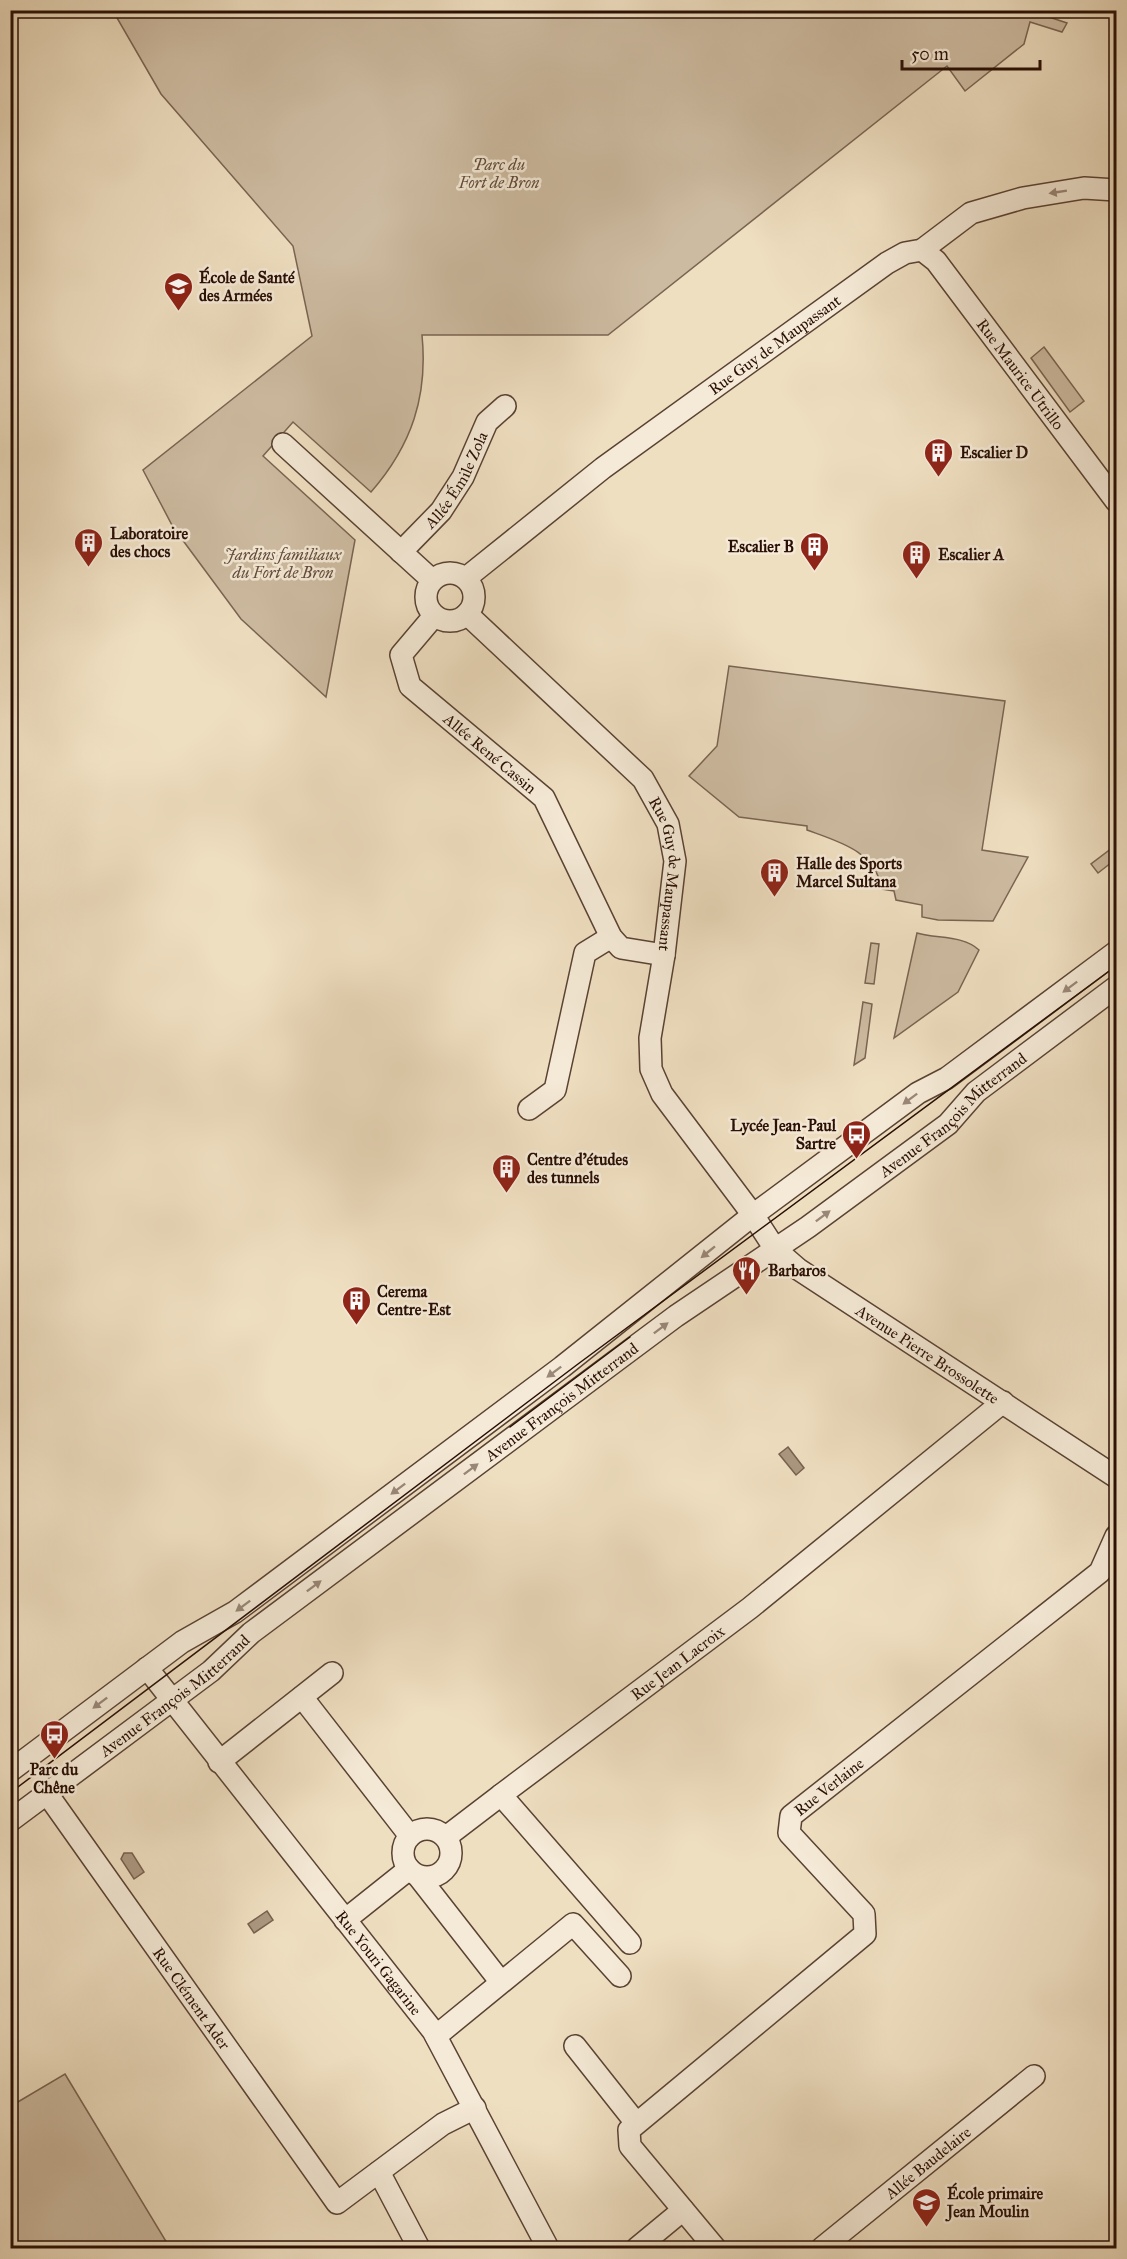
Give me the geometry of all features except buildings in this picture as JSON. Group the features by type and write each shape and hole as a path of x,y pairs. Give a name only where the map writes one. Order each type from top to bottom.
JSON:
{"street":[{"name":"Rue Guy de Maupassant","path":"466,578 603,468 859,283 905,253 922,249 971,213 1023,198 1084,188 1116,190"},
{"name":"Rue Maurice Utrillo","path":"922,249 936,261 1116,501"},
{"name":"Allée Émile Zola","path":"401,552 441,511 463,477 486,422 505,406"},
{"path":"283,444 432,580"},
{"path":"448,572 466,578 475,596 467,615 451,621 434,616 425,598 432,580 448,572"},
{"name":"Rue Guy de Maupassant","path":"467,615 643,778 658,802 668,824 675,861 651,1038 651,1069 662,1094 753,1215"},
{"name":"Allée René Cassin","path":"434,616 401,655 410,686 544,798 611,937"},
{"path":"529,1109 555,1090 585,953 611,937 621,948 664,955"},
{"name":"Avenue François Mitterrand","path":"10,1771 182,1642 235,1612 634,1311 753,1215 918,1093 947,1078 1116,952"},
{"name":"Avenue François Mitterrand","path":"10,1821 48,1795 211,1671 251,1633 676,1316 775,1249 948,1124 976,1092 1116,987"},
{"name":"Avenue Pierre Brossolette","path":"753,1215 775,1249 798,1269 1116,1476"},
{"name":"Rue Jean Lacroix","path":"446,1837 750,1608 1003,1402"},
{"name":"Rue Verlaine","path":"636,2123 865,1934 864,1914 789,1833 790,1816 1100,1572 1116,1536"},
{"name":"Rue Youri Gagarine","path":"147,1668 436,2036 548,2248"},
{"path":"219,1762 332,1673"},
{"path":"302,1696 410,1836"},
{"name":"Rue Clément Ader","path":"48,1795 337,2203 379,2172"},
{"path":"501,1795 630,1943"},
{"path":"345,1920 413,1872 434,1876 447,1867 451,1852 446,1837 440,1832 424,1829 410,1836 405,1841 403,1856 413,1872 500,1981"},
{"path":"436,2036 500,1981 573,1924 620,1976"},
{"path":"575,2046 636,2123 629,2130 630,2146 715,2248"},
{"name":"Allée Baudelaire","path":"822,2248 1034,2076"},
{"path":"419,2248 379,2172 454,2117 475,2108"},
{"path":"637,2248 683,2211"}],"green space":[{"name":"Parc du Fort de Bron","path":"1028,10 1067,23 1062,32 1030,22 1024,44 965,91 947,66 608,335 422,335 422,379 414,419 397,456 371,492 293,422 263,456 355,540 326,697 241,619 173,527 143,470 312,336 293,246 161,94 113,11"},
{"path":"1044,347 1084,401 1070,412 1031,358"},
{"path":"729,666 1005,701 982,850 1028,857 993,921 938,920 922,917 922,905 896,900 894,891 882,889 872,865 854,850 807,830 807,826 739,817 689,776 717,746"},
{"path":"1116,845 1116,859 1098,873 1091,864"},
{"path":"917,933 958,940 973,945 979,950 958,992 894,1038"},
{"path":"871,943 879,944 874,984 865,983"},
{"path":"863,1002 872,1004 865,1058 854,1065"},
{"path":"65,2074 170,2248 11,2248 11,2106"}],"shaded area":[{"path":"788,1447 804,1468 796,1475 779,1454"},
{"path":"124,1853 132,1853 144,1872 134,1879 121,1859"},
{"path":"267,1911 273,1920 254,1933 248,1924"}],"tram line":[{"path":"10,1793 578,1364 1116,966"},
{"path":"510,1427 630,1337"}],"place":[{"name":"École de Santé des Armées","path":"178,312"},
{"name":"Escalier D","path":"939,478"},
{"name":"Laboratoire des chocs","path":"89,568"},
{"name":"Escalier B","path":"815,572"},
{"name":"Escalier A","path":"917,580"},
{"name":"Halle des Sports Marcel Sultana","path":"775,898"},
{"name":"Lycée Jean-Paul Sartre","path":"857,1160"},
{"name":"Centre d'études des tunnels","path":"506,1194"},
{"name":"Barbaros","path":"747,1296"},
{"name":"Cerema Centre-Est","path":"356,1326"},
{"name":"Parc du Chêne","path":"54,1760"},
{"name":"École primaire Jean Moulin","path":"926,2228"}],"park label":[{"name":"Jardins familiaux du Fort de Bron","path":"283,563"}]}
